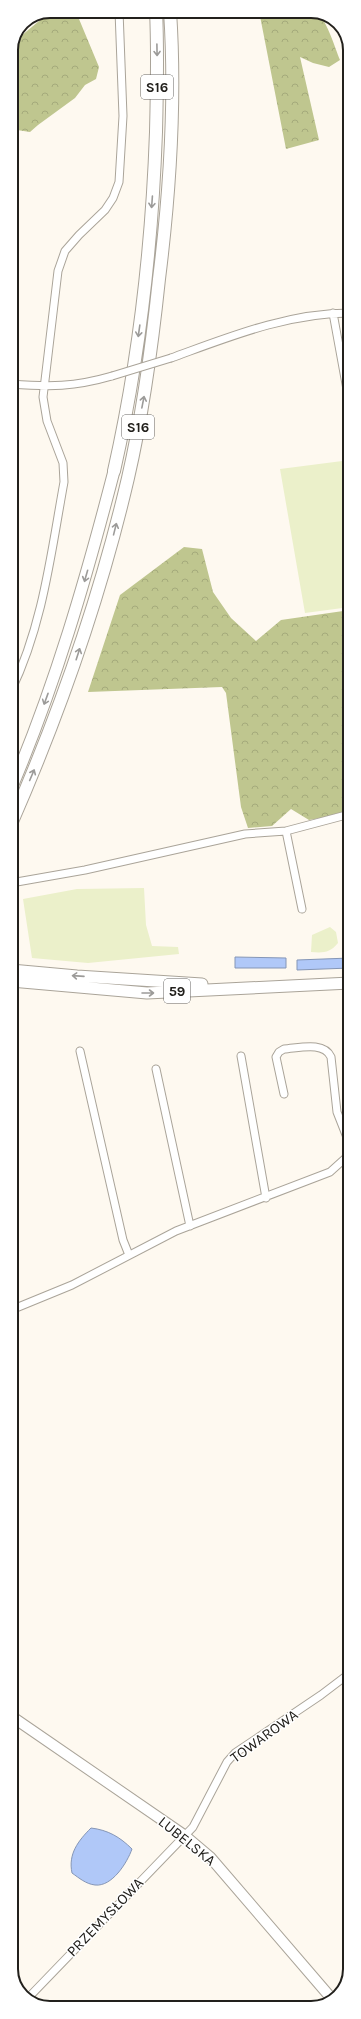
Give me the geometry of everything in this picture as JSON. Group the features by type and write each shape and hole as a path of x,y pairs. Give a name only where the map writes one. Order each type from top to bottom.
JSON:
{"highway":[{"name":"S16","path":"114,471 131,387 150,238 157,102 156,18"},
{"name":"S16","path":"18,808 50,734 93,607 126,483 144,397 163,247 170,165 170,18"}],"main road":[{"name":"S16","path":"18,771 36,726 76,608 114,471"},
{"name":"59","path":"18,971 85,977 244,987"},
{"name":"59","path":"18,982 147,993 343,983"}],"street":[{"path":"18,675 30,648 39,617 64,482 63,464 47,421 42,386 58,271 66,251 78,235 105,210 113,198 119,182 123,116 119,18"},
{"path":"333,313 343,368"},
{"path":"18,384 42,386 74,385 112,376 171,358 262,325 333,313 343,313"},
{"path":"18,882 85,870 245,834 286,832 343,816"},
{"path":"286,832 302,909"},
{"path":"284,1094 276,1057 279,1052 284,1049 322,1047 328,1050 331,1057 337,1112 343,1127"},
{"path":"80,1051 123,1240 129,1254"},
{"path":"241,1056 266,1198"},
{"path":"156,1069 190,1226"},
{"path":"18,1307 72,1285 129,1254 176,1231 266,1198 330,1172 343,1160"},
{"name":"TOWAROWA","path":"184,1835 193,1827 227,1762 235,1753 321,1695 343,1678"},
{"name":"LUBELSKA","path":"18,1721 184,1835 210,1857 329,1995"},
{"name":"PRZEMYSŁOWA","path":"31,1995 184,1835"}],"green space":[{"path":"77,18 79,19 99,67 96,79 85,85 75,98 30,132 18,130 18,50 21,36 41,20"},
{"path":"260,18 313,18 323,20 340,60 329,67 313,63 300,57 319,140 286,149"},
{"path":"343,461 343,608 305,613 280,469"},
{"path":"184,547 202,549 213,592 231,618 256,641 281,620 343,611 343,814 309,820 291,809 272,826 248,828 241,807 226,693 222,687 88,692 120,595"},
{"path":"144,888 146,925 152,946 178,947 179,954 88,963 32,958 23,899 77,889"},
{"path":"330,927 336,932 338,943 326,952 311,952 312,935"}],"water":[{"path":"235,957 286,958 286,968 235,968"},
{"path":"343,958 343,968 297,970 297,960"},
{"path":"91,1828 103,1830 113,1835 132,1849 123,1867 118,1873 113,1878 101,1885 89,1883 72,1873 71,1860 75,1848"}]}
